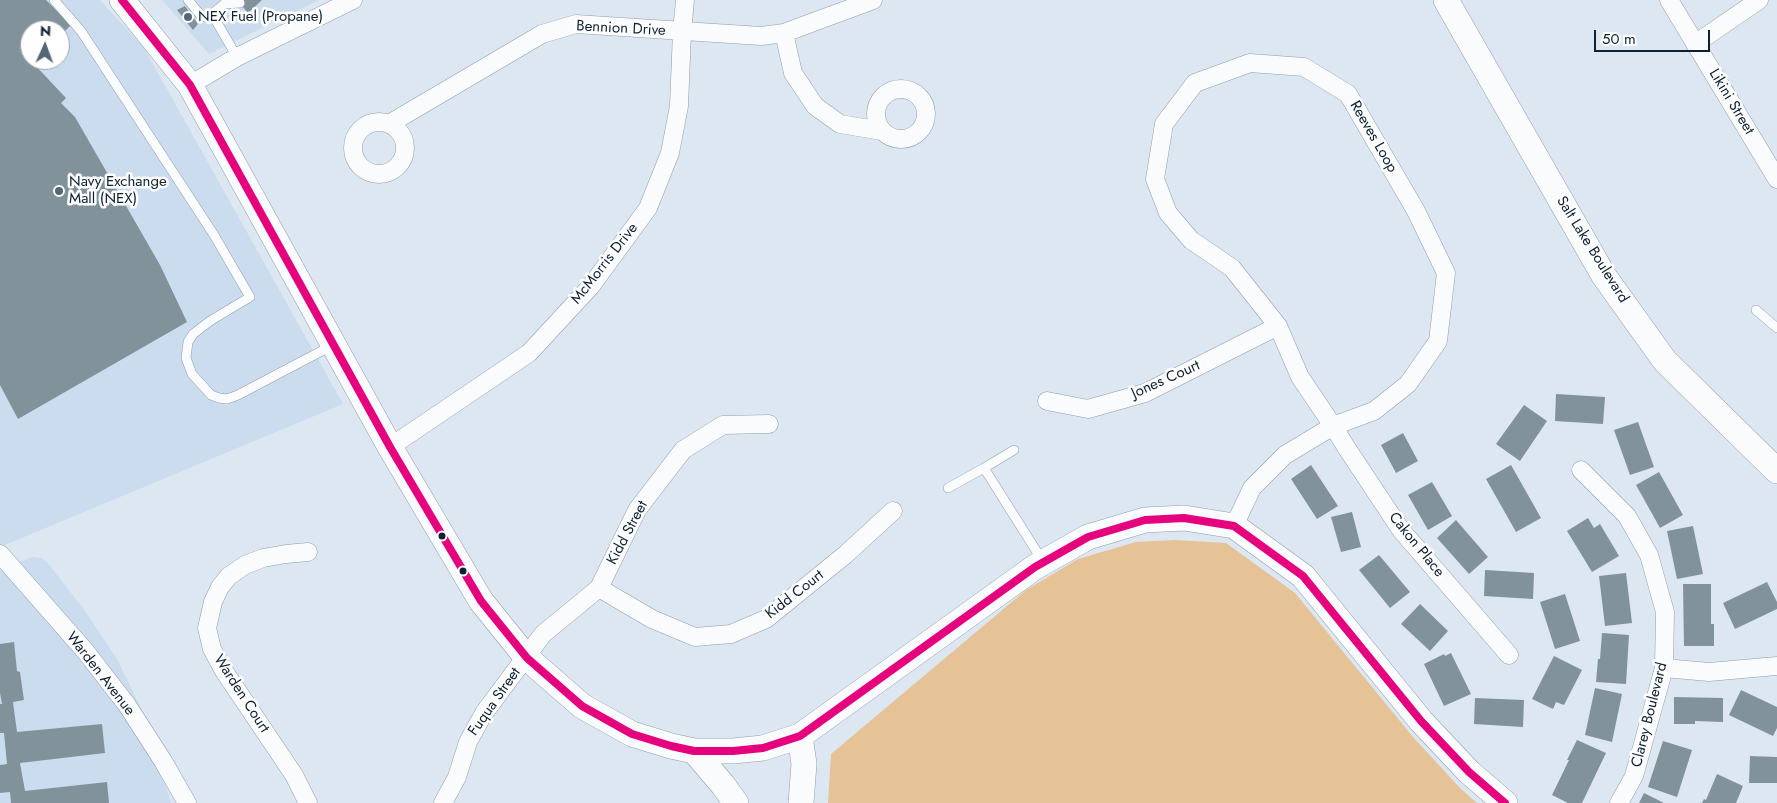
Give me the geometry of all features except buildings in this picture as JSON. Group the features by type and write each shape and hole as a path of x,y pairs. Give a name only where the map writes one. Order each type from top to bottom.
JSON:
{"street":[{"path":"122,0 190,85 390,446 481,601 526,658 582,706 632,734 694,751 733,751 763,748 800,736 1044,562 1088,537 1145,520 1184,518 1234,526 1303,576 1421,721 1469,772 1505,803"},
{"path":"190,85 237,57 353,0"},
{"name":"McMorris Drive","path":"390,446 530,353 591,286 648,208 670,153 676,125 679,106 685,0"},
{"name":"Bennion Drive","path":"389,124 542,34 576,24 761,36 784,33 873,0"},
{"name":"Salt Lake Boulevard","path":"1446,0 1604,276 1665,361 1777,471"},
{"name":"Likini Street","path":"1669,0 1777,179"},
{"path":"1695,44 1759,0"},
{"path":"784,33 793,73 815,106 840,124 882,131"},
{"name":"Reeves Loop","path":"1234,526 1252,488 1285,455 1333,426 1374,411 1408,384 1438,341 1446,274 1416,211 1348,94 1304,67 1250,62 1195,83 1164,124 1155,179 1168,213 1191,240 1232,268 1278,326 1300,377 1333,426"},
{"name":"Jones Court","path":"1047,401 1088,409 1145,393 1278,326"},
{"name":"Kidd Street","path":"526,658 543,634 599,588 636,510 683,450 723,425 769,424"},
{"name":"Cakon Place","path":"1333,426 1400,530 1510,655"},
{"name":"Clarey Boulevard","path":"1581,470 1627,516 1649,555 1665,612 1664,668 1634,776 1620,803"},
{"name":"Kidd Court","path":"599,588 652,619 695,637 730,634 766,619 845,555 893,511"},
{"name":"Warden Court","path":"308,552 263,558 229,576 213,602 207,628 212,649 224,671 294,775 308,803"},
{"name":"Warden Avenue","path":"0,554 86,652 127,705 163,760 187,803"},
{"name":"Fuqua Street","path":"443,803 457,777 468,742 484,713 526,658"},
{"path":"1664,668 1709,672 1777,666"},
{"path":"800,736 804,764 801,803"},
{"path":"694,751 736,803"}],"lane":[{"path":"54,0 81,31 214,234 250,297 201,327 193,334 188,342 186,358 192,374 211,395 223,399 238,395 334,344"},
{"path":"188,0 202,17 212,14 227,1 240,3"},
{"path":"212,14 237,57"},
{"path":"1756,310 1777,328"},
{"path":"948,488 1014,450"},
{"path":"984,468 1044,562"}],"shaded area":[{"path":"0,0 100,0 144,48 343,404 0,547"},
{"path":"162,0 319,0 209,54"},
{"path":"1175,540 1226,543 1295,593 1413,737 1461,789 1477,803 828,803 831,754 1026,590 1078,559 1136,542"},
{"path":"32,557 41,558 47,562 85,611 117,659 141,708 171,803 0,803 0,570"}],"transit line":[{"path":"122,0 190,85 390,447 481,601 527,658 582,706 632,734 671,746 694,751 733,751 763,748 800,736 1035,567 1088,537 1145,520 1184,518 1234,526 1303,576 1421,721 1469,772 1505,803"}],"place":[{"name":"NEX Fuel (Propane)","path":"188,17"},
{"name":"Navy Exchange Mall (NEX)","path":"59,191"}]}
